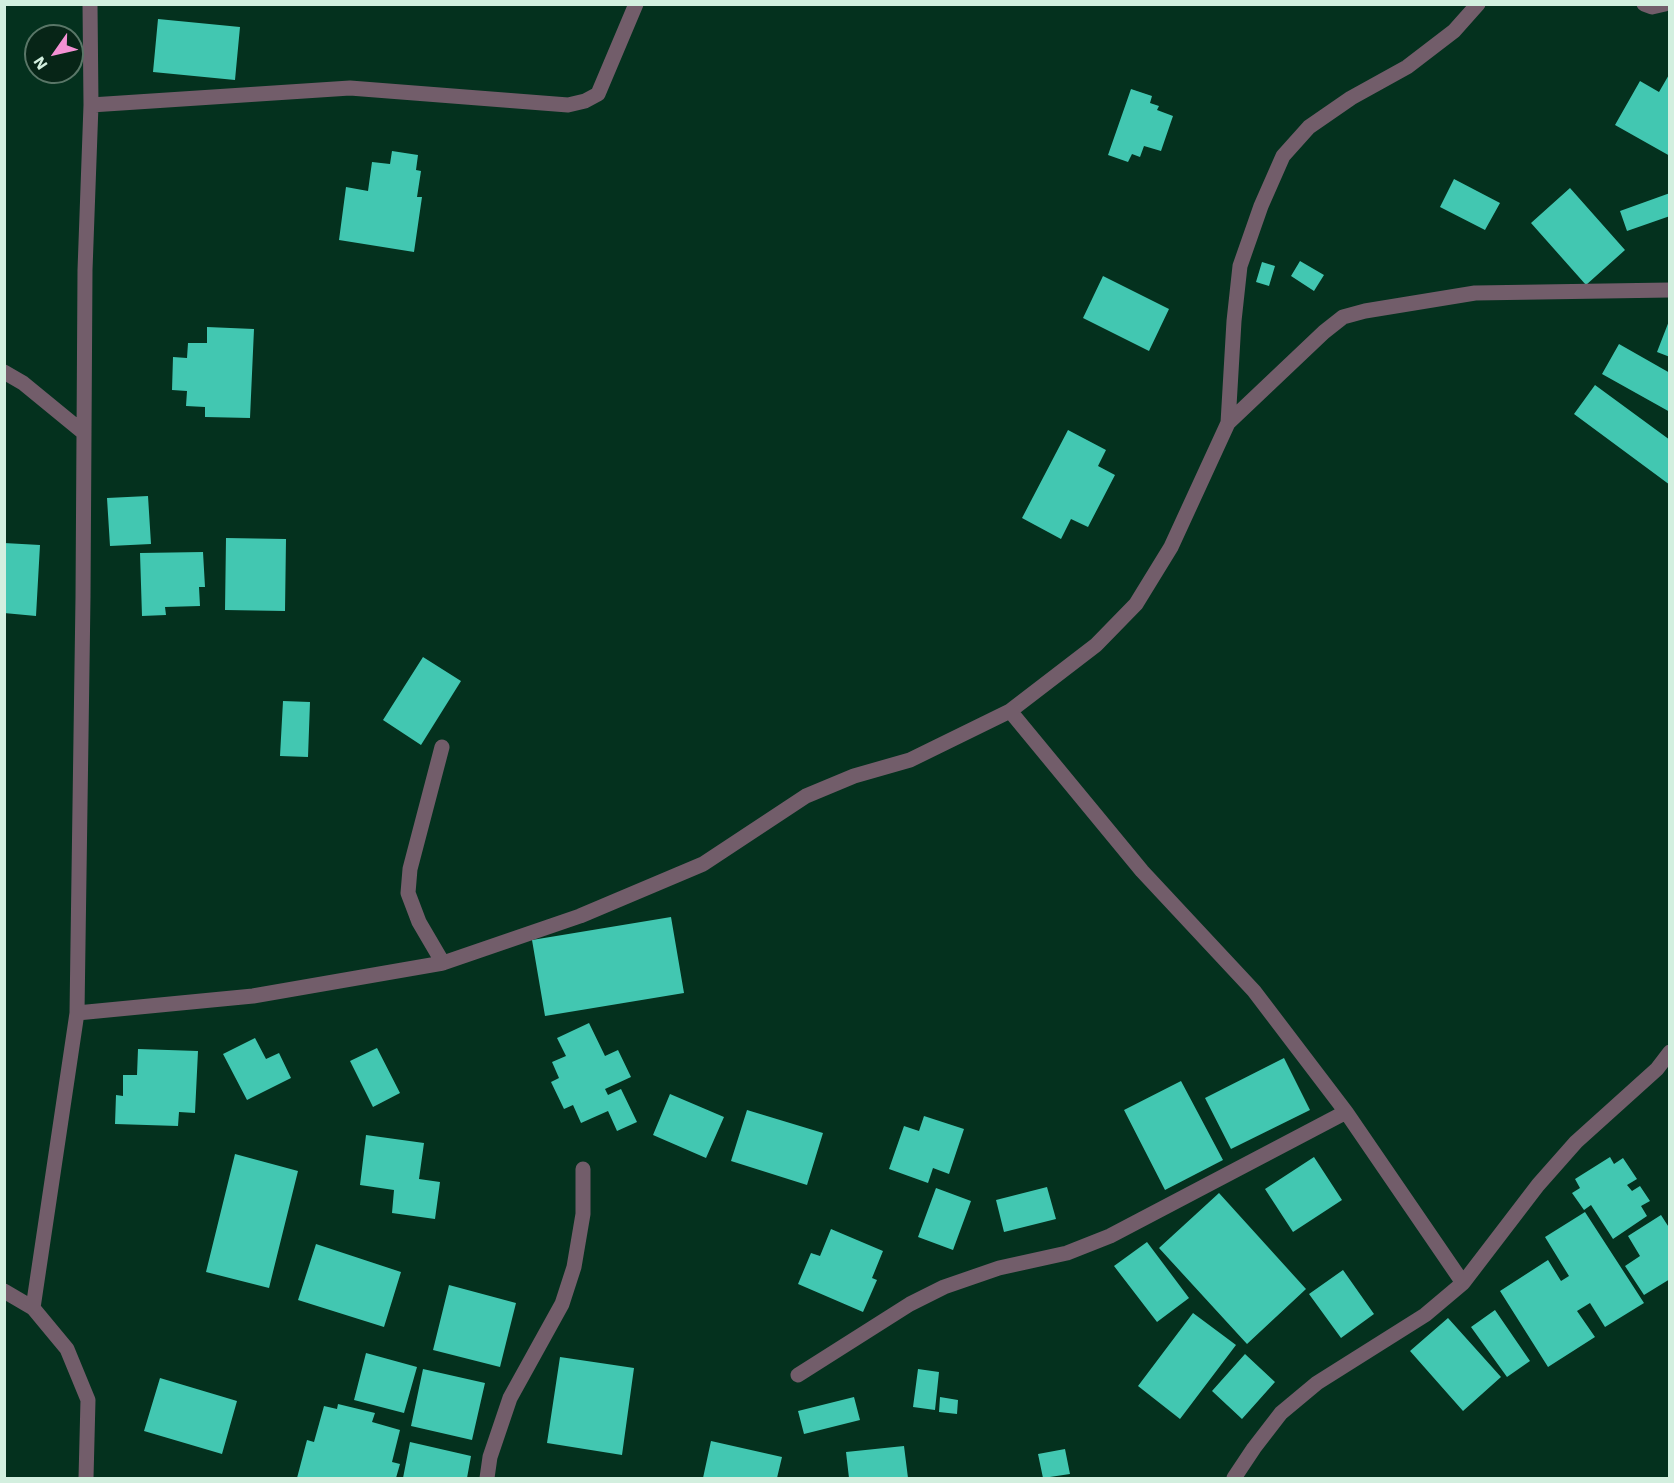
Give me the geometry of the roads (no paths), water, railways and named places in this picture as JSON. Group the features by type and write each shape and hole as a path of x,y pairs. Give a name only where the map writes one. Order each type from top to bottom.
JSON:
{"street":[{"path":"33,1308 77,1013 85,270 91,105 90,4"},
{"path":"91,105 350,88 568,105 585,101 598,94 636,4"},
{"path":"77,1013 253,996 443,963 580,916 703,864 806,796 854,776 910,760 1010,711 1096,645 1136,604 1171,548 1228,423 1240,266 1282,156 1309,127 1351,98 1407,67 1454,31 1478,4"},
{"path":"1644,4 1652,7 1665,4"},
{"path":"1228,423 1324,332 1343,317 1365,311 1475,293 1670,290"},
{"path":"4,372 23,383 84,433"},
{"path":"1010,711 1142,871 1254,991 1346,1112 1463,1282"},
{"path":"442,747 410,869 408,893 418,922 443,963"},
{"path":"1234,1479 1281,1413 1317,1383 1425,1315 1463,1282 1538,1185 1576,1142 1656,1069 1670,1052"},
{"path":"798,1375 910,1304 944,1287 999,1268 1067,1253 1110,1236 1346,1112"},
{"path":"487,1479 490,1457 510,1398 562,1304 574,1267 583,1214 583,1169"},
{"path":"4,1291 33,1308 67,1349 88,1400 86,1479"}]}
